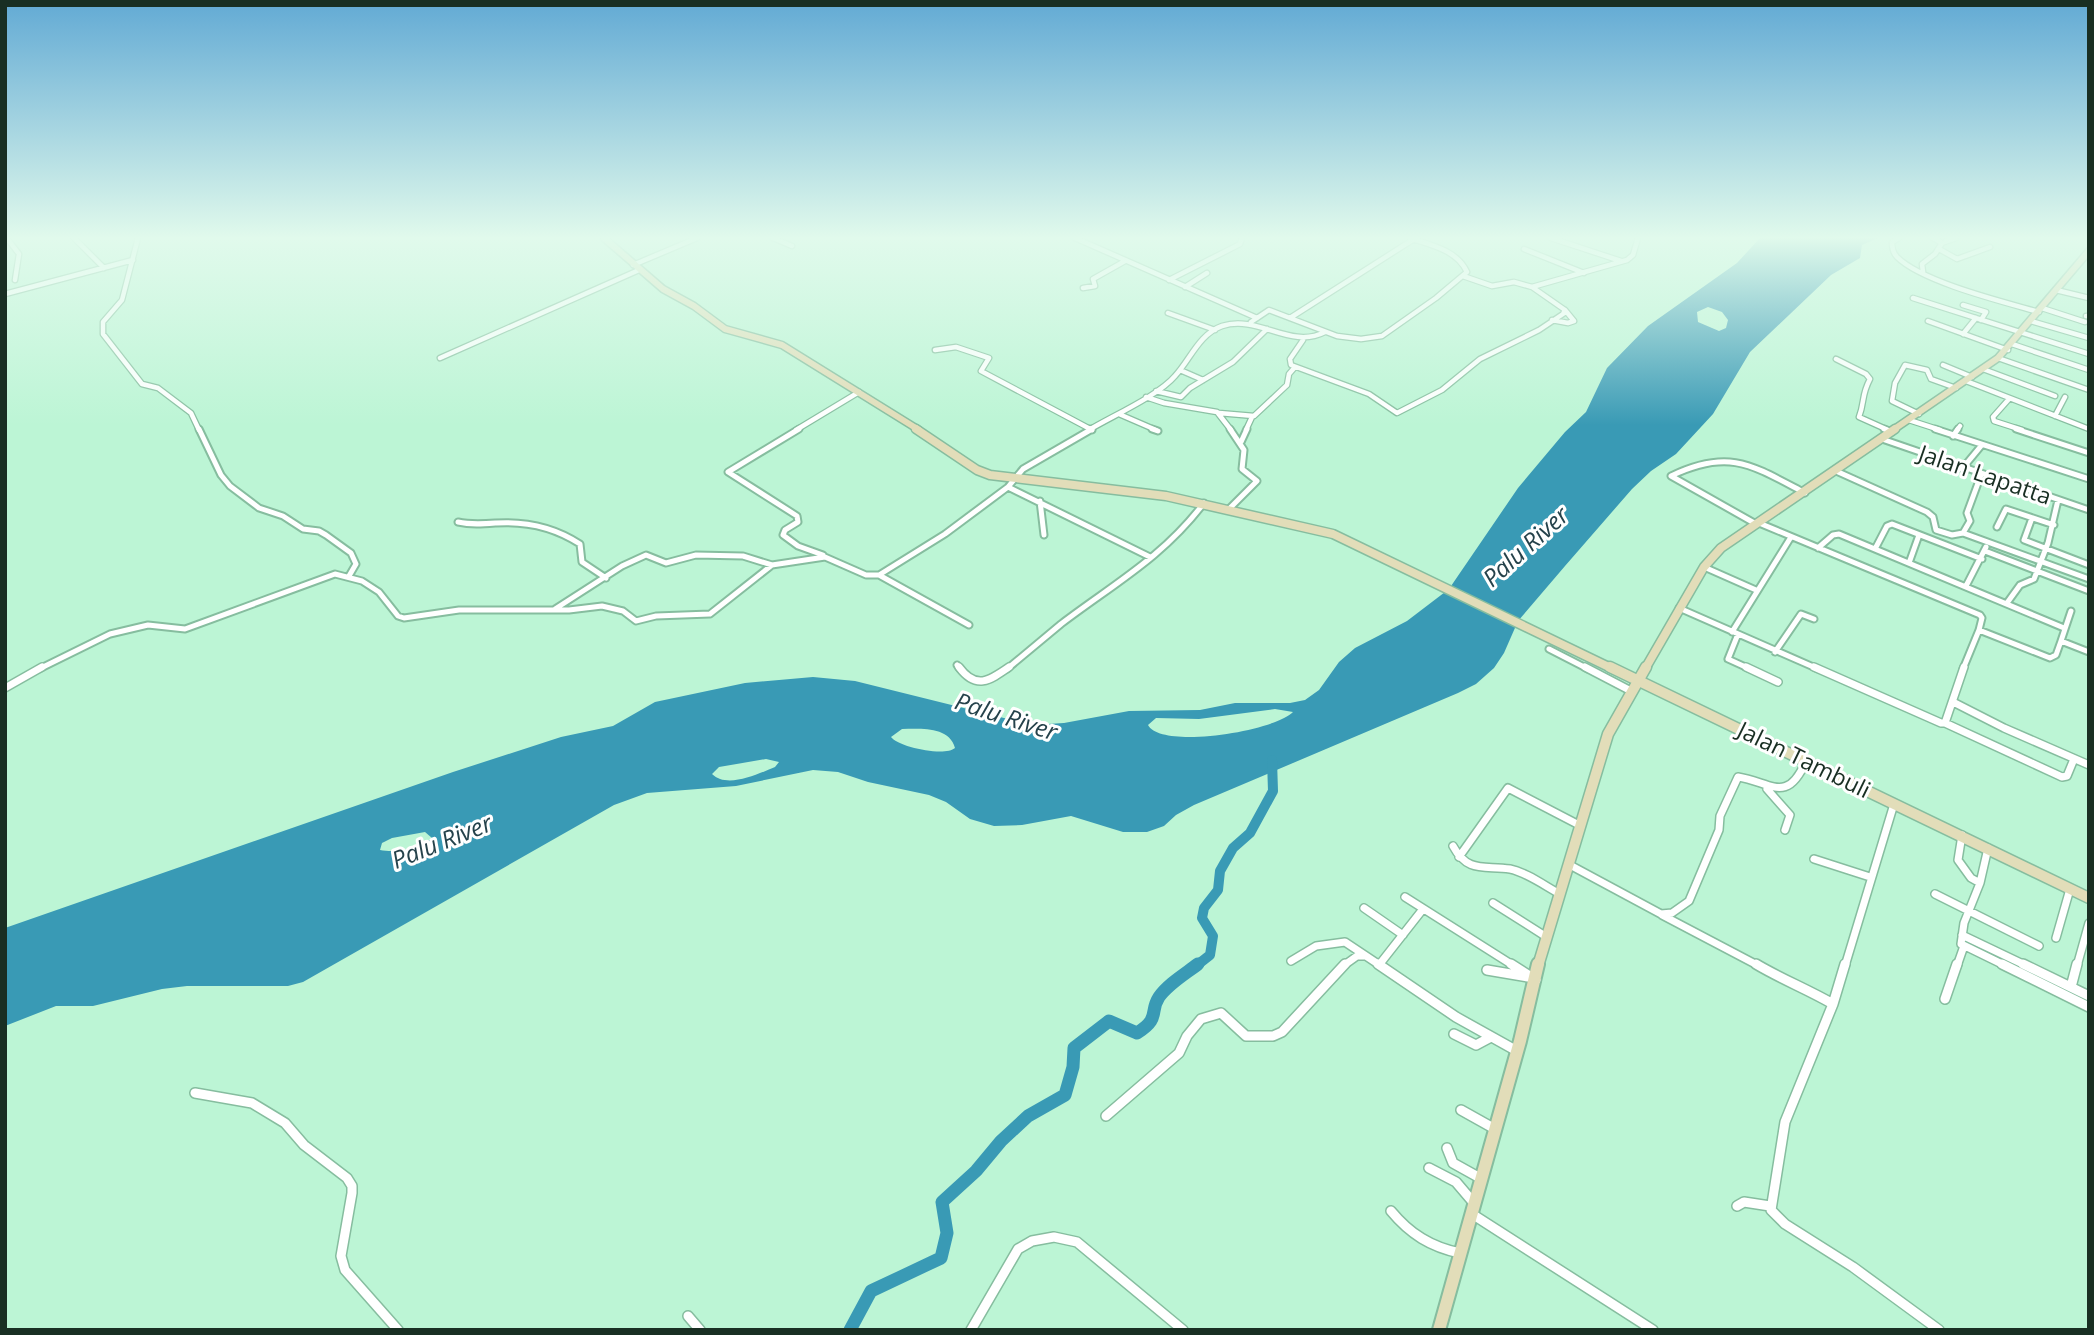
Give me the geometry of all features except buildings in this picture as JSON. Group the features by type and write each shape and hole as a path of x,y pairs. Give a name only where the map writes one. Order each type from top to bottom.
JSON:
{"street":[{"path":"121,300 103,322 103,334 142,384 158,388 190,411 220,475 230,486 259,508 284,516 303,529 319,531 351,553 356,564 349,576"},
{"path":"440,358 564,300"},
{"name":"Jalan Tambuli","path":"684,300 725,329 776,342 859,392 977,470 990,475 1131,491 1204,503 1326,531 2089,898"},
{"path":"1216,300 1257,318"},
{"path":"1290,318 1317,300"},
{"path":"1251,323 1269,310 1325,332 1361,339 1385,335 1430,300"},
{"path":"1551,300 1573,317 1574,321 1567,323 1552,320"},
{"path":"1920,300 2089,354"},
{"path":"2010,300 2085,322"},
{"path":"1439,1330 1472,1214 1479,1178 1496,1129 1517,1051 1533,978 1608,734 1679,608 1704,567 1721,548 1805,493 1998,358 2048,300"},
{"path":"1963,305 1986,312 1963,334"},
{"path":"1303,340 1289,362 1295,367 1369,394 1397,413 1442,390 1480,359 1539,330 1565,310"},
{"path":"1168,313 1215,330"},
{"path":"1928,321 1963,334 2089,370"},
{"path":"2031,321 2089,338"},
{"path":"879,575 945,534 1048,453 1119,414 1173,379 1194,350 1215,330 1224,326 1251,323 1303,340 1318,338 1325,332"},
{"path":"1156,391 1180,397 1233,362 1267,329"},
{"path":"935,350 945,346 960,348 989,358 981,371 1091,430"},
{"path":"1998,358 2089,390"},
{"path":"1836,359 1866,374 1870,379 1863,392 1859,416 1892,432"},
{"path":"1919,414 1892,401 1895,383 1905,365 1927,370 1931,379 1955,388"},
{"path":"1942,365 2009,399 2089,429"},
{"path":"1241,442 1252,417 1287,385 1289,374 1295,367"},
{"path":"1983,369 2055,396"},
{"path":"1180,370 1203,380"},
{"path":"2009,390 2015,381"},
{"path":"859,392 728,471 799,518 798,522 783,533 786,538 866,575 879,575 969,625"},
{"path":"1146,397 1164,403 1252,417"},
{"path":"2054,416 2065,397"},
{"path":"2009,399 1993,417 1994,421 2089,453"},
{"path":"1217,412 1241,442 1244,450 1242,469 1257,481 1230,508"},
{"path":"1119,414 1158,431"},
{"path":"1909,420 1981,446 2089,479"},
{"path":"1953,436 1960,426"},
{"name":"Jalan Lapatta","path":"1882,439 1962,469 2089,510"},
{"path":"1962,469 1981,446"},
{"path":"1805,493 1736,460 1713,461 1671,476 1758,523 1980,615 1982,618 1979,630 1945,723"},
{"path":"1836,471 1927,512 1933,517 1934,527 1938,531 1952,535 1962,533 2089,579"},
{"path":"1962,533 1970,521 1967,513 1981,475"},
{"path":"1008,487 1150,557"},
{"path":"2007,603 2020,585 2032,582 2054,525 2058,500"},
{"path":"1040,501 1044,535"},
{"path":"957,665 968,679 978,682 989,680 1014,664 1062,624 1171,544 1204,503"},
{"path":"1997,527 2006,509 2054,525"},
{"path":"2032,518 2024,539 2089,565"},
{"path":"458,522 471,525 526,523 551,527 580,544 582,562 606,578"},
{"path":"1875,550 1889,524 1982,559"},
{"path":"1818,548 1835,534 2064,628"},
{"path":"1909,563 1919,535"},
{"path":"1778,682 1728,659 1735,633 1756,590 1791,537"},
{"path":"1966,586 1982,559 1988,542"},
{"path":"1985,551 2089,591"},
{"path":"554,610 646,555 666,563 692,555 743,556 772,565 825,557"},
{"path":"5,688 102,638 153,624 174,630 185,629 335,574 349,576 379,592 398,616 404,618 459,610 554,610 589,606 613,607 636,621 716,611 772,565"},
{"path":"1704,567 1756,590"},
{"path":"1679,608 1926,719 1945,723 2062,777 2067,776 2074,759"},
{"path":"1979,630 2049,658 2056,655 2071,611"},
{"path":"1775,652 1801,614 1814,618"},
{"path":"2061,641 2089,652"},
{"path":"1549,649 1631,691"},
{"path":"1953,702 1988,721 2089,765"},
{"path":"1767,789 1792,786 1806,761"},
{"path":"1661,914 1672,913 1689,901 1719,830 1728,796 1738,777 1767,789 1790,815 1784,831"},
{"path":"1459,857 1508,788 1581,826"},
{"path":"1895,804 1870,877 1833,1004 1784,1122 1780,1159 1770,1206 1778,1219 1853,1267 1939,1330"},
{"path":"1962,835 1958,860 1971,878 1980,883"},
{"path":"1453,846 1459,857 1486,870 1512,869 1560,894"},
{"path":"1989,848 1961,942 1964,946 2089,1007"},
{"path":"1814,859 1870,877"},
{"path":"1568,864 1715,941 1783,981 1797,983 1833,1004"},
{"path":"2056,938 2070,889"},
{"path":"1935,894 2039,946"},
{"path":"1405,897 1533,978"},
{"path":"1493,903 1545,936"},
{"path":"1364,908 1403,935"},
{"path":"1379,965 1423,909"},
{"path":"2071,987 2089,923"},
{"path":"1962,934 2089,996"},
{"path":"1290,961 1306,948 1341,941 1456,1017 1517,1051"},
{"path":"1945,999 1964,946"},
{"path":"1106,1116 1180,1053 1188,1036 1201,1020 1221,1013 1246,1036 1273,1036 1282,1032 1346,962 1366,956"},
{"path":"1487,970 1533,978"},
{"path":"1454,1034 1476,1045 1491,1037"},
{"path":"195,1093 259,1107 285,1123 304,1145 347,1178 352,1193 341,1256 345,1270 398,1330"},
{"path":"1461,1110 1496,1129"},
{"path":"1447,1148 1453,1163 1479,1178"},
{"path":"1429,1168 1457,1182 1473,1202"},
{"path":"1737,1206 1744,1202 1770,1206"},
{"path":"1391,1211 1415,1237 1442,1250 1460,1254"},
{"path":"1472,1214 1511,1241 1591,1287 1653,1330"},
{"path":"971,1330 1018,1249 1030,1239 1062,1235 1077,1242 1183,1330"},
{"path":"688,1316 701,1330"}],"water":[{"name":"Palu River","path":"1684,300 1804,300 1750,352 1713,414 1676,454 1651,471 1632,489 1518,621 1494,668 1476,684 1194,805 1176,815 1164,826 1147,832 1123,832 1071,816 1022,825 994,826 970,819 946,802 929,795 868,782 838,772 813,770 736,786 647,793 614,805 303,982 288,986 187,986 162,989 93,1006 56,1006 5,1026 5,928 453,772 561,737 613,726 655,702 745,683 813,677 855,681 1032,725 1064,723 1129,711 1200,710 1235,703 1290,703 1305,700 1319,690 1339,662 1355,648 1407,621 1449,589 1518,488 1565,432 1586,412 1607,368 1648,326","holes":["1708,307 1722,312 1728,320 1726,328 1719,331 1698,322 1697,312","1275,709 1293,712 1265,726 1219,735 1174,736 1157,732 1148,725 1156,718 1199,719","902,729 940,732 952,741 955,748 950,751 922,750 895,741 891,737","766,759 779,762 775,767 734,780 718,778 712,774 719,767","425,832 432,838 414,848 400,851 380,850 382,843 392,838"]}],"waterway":[{"path":"1196,966 1210,955 1213,936 1202,918 1204,908 1218,890 1220,871 1233,848 1250,833 1273,791 1272,760"},
{"path":"850,1330 871,1291 941,1258 947,1233 942,1202 976,1171 1001,1141 1028,1116 1065,1095 1073,1067 1074,1048 1109,1021 1137,1033 1152,1019 1156,1002 1163,992 1198,964"}]}
